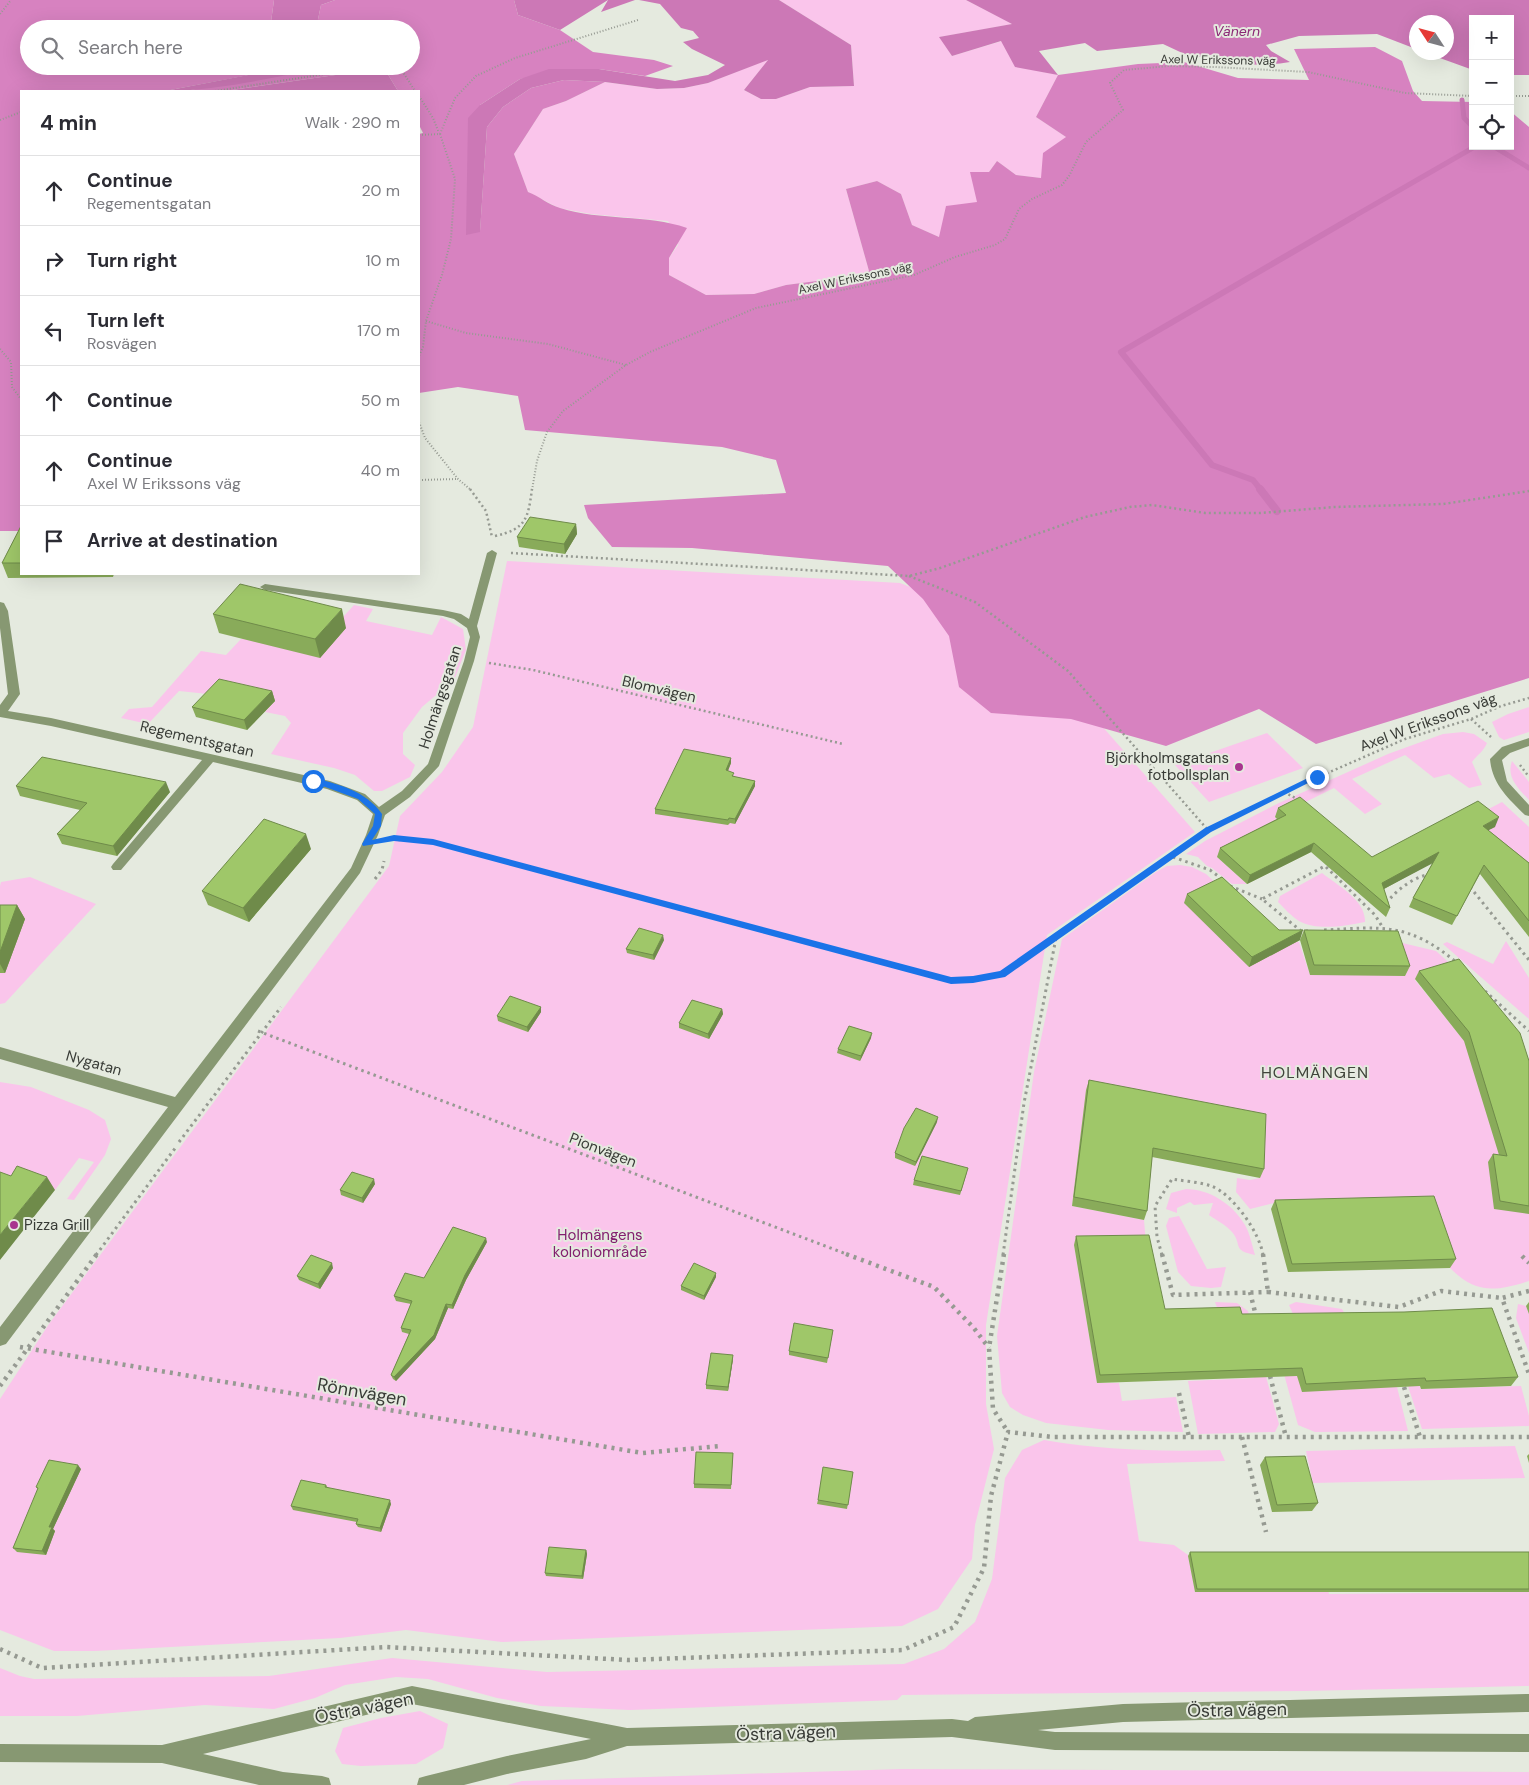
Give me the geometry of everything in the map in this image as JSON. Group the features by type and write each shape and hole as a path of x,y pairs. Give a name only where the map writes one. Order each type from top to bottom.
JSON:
{"street":[{"name":"Holmängsgatan","path":"378,814 406,794 433,766 469,662 475,637 472,626 492,553"},
{"path":"265,587 443,613 457,616 472,626"},
{"path":"0,605 3,611 14,694 0,713"},
{"name":"Regementsgatan","path":"0,713 51,722 330,784 361,797 378,814"},
{"path":"1529,742 1506,750 1496,759 1496,772 1504,787 1529,812"},
{"path":"117,867 210,758"},
{"path":"0,1339 356,870 366,844 377,826 378,814"},
{"name":"Nygatan","path":"0,1053 178,1104"},
{"name":"Östra vägen","path":"162,1754 412,1695 627,1737 948,1728 1123,1713 1529,1703"},
{"name":"Östra vägen","path":"948,1728 1056,1740 1529,1743"},
{"name":"Östra vägen","path":"426,1785 507,1765 586,1750 627,1737"},
{"name":"Östra vägen","path":"0,1752 162,1754 283,1780 322,1785"}],"path":[{"path":"0,14 11,0"},
{"path":"440,134 454,98 476,76 515,58 638,20"},
{"name":"Axel W Erikssons väg","path":"458,479 468,487 486,511 492,536 512,532 520,526 529,511 537,461 547,432 563,411 626,366 650,352 756,308 914,275 955,257 995,245 1005,240 1019,209 1032,199 1062,184 1069,176 1086,142 1122,110 1110,83 1124,70 1169,66 1292,71 1326,75 1405,93 1469,96"},
{"path":"221,90 318,75"},
{"path":"405,75 414,90"},
{"path":"1514,96 1529,96"},
{"path":"420,98 440,134 455,179 452,239 426,321 423,347 420,354"},
{"path":"0,120 20,112"},
{"path":"420,135 440,134"},
{"path":"426,321 466,333 520,339 558,346 626,366"},
{"path":"0,349 11,362 12,388 20,398"},
{"path":"420,425 425,438 458,479"},
{"path":"420,480 458,479"},
{"path":"492,553 909,576 940,568 1085,516 1130,507 1152,505 1205,513 1260,513 1335,507 1443,504 1529,491"},
{"path":"909,576 975,602 1068,671 1208,830"},
{"name":"Blomvägen","path":"469,662 533,670 843,744"},
{"name":"Axel W Erikssons väg","path":"366,844 394,838 433,842 951,980 973,980 1002,974 1208,830 1284,792 1405,739 1471,719 1501,706 1529,698"},
{"path":"1284,792 1306,804"},
{"path":"1173,856 1210,870 1231,886 1262,899 1301,931 1310,931"},
{"path":"1262,899 1325,866 1375,914 1383,928"},
{"path":"1375,914 1392,896 1421,875 1431,874"},
{"path":"1463,884 1471,887 1529,960"},
{"path":"1319,931 1383,928 1411,933 1437,948 1462,969"},
{"path":"0,1649 42,1668 386,1647 628,1660 903,1650 954,1627 984,1568 990,1496 1008,1432 993,1409 989,1348 1001,1278 1024,1103 1056,937"},
{"path":"1483,990 1529,1031"},
{"name":"Pionvägen","path":"239,1024 934,1288 973,1326 989,1348"},
{"path":"1268,1292 1260,1242 1237,1205 1212,1186 1172,1179 1155,1206 1157,1237 1173,1295 1268,1292 1399,1307 1441,1291 1502,1298 1529,1291"},
{"path":"1522,1256 1529,1263"},
{"path":"1250,1292 1257,1321"},
{"path":"1502,1298 1529,1374"},
{"name":"Rönnvägen","path":"18,1347 642,1453 721,1446"},
{"path":"0,1386 26,1348"},
{"path":"1269,1370 1286,1437"},
{"path":"1404,1387 1420,1437"},
{"path":"1179,1393 1189,1437"},
{"path":"1008,1432 1053,1437 1529,1437"},
{"path":"1242,1437 1266,1532"}],"green space":[{"path":"779,0 966,0 1013,24 940,37 952,56 1002,41 1015,66 1058,75 1036,117 1066,137 1041,178 1016,175 997,161 989,172 977,202 939,237 912,225 901,194 877,181 846,189 869,271 854,279 832,279 786,285 754,294 706,295 669,275 669,258 678,245 668,221 591,214 559,208 528,192 514,154 543,109 566,101 605,82 657,89 684,88 708,83 769,59 744,90 761,99 776,99 810,87 854,86 851,45"},
{"name":"Holmängens koloniområde","path":"507,561 900,583 964,608 1058,676 1195,832 1047,935 986,1325 986,1404 994,1449 975,1525 972,1559 938,1609 902,1626 502,1642 406,1630 340,1638 95,1651 54,1651 0,1630 0,1399 49,1324 389,866 400,816 442,772 473,727"},
{"path":"354,605 373,609 366,621 432,635 441,617 463,629 466,650 454,680 422,707 403,733 403,754 415,765 410,777 382,791 374,791 355,775 334,768 271,754 291,723 285,716 265,712 275,701 179,691 148,724 121,718 129,709 152,707 201,651 226,655 241,639 335,626"},
{"path":"1529,707 1529,732 1504,740 1499,737 1492,722"},
{"path":"1463,732 1474,734 1487,743 1472,762 1482,785 1469,788 1449,774 1434,778 1405,755 1352,779 1382,804 1365,814 1334,788 1275,817 1283,824 1217,857 1247,884 1232,884 1198,857 1186,854 1205,841 1279,803 1388,754 1443,734"},
{"name":"Björkholmsgatans fotbollsplan","path":"1267,733 1303,768 1209,802 1175,765"},
{"path":"1512,761 1529,782 1529,800 1514,782 1511,772"},
{"path":"1502,802 1529,827 1529,875 1476,837 1479,814"},
{"path":"1180,865 1192,867 1206,874 1288,941 1299,942 1310,975 1394,941 1436,951 1455,968 1415,980 1474,1053 1529,1138 1529,1281 1507,1287 1478,1287 1460,1277 1450,1268 1274,1203 1250,1209 1236,1192 1237,1178 1250,1180 1260,1178 1087,1090 1072,1206 1144,1220 1146,1244 1074,1245 1097,1383 1119,1383 1122,1401 1176,1397 1183,1432 1108,1430 1046,1423 1023,1415 1010,1407 1002,1393 997,1336 1034,1072 1062,939 1156,872 1167,866"},
{"path":"1322,873 1356,900 1364,914 1365,922 1340,926 1314,926 1299,921 1278,902 1280,896"},
{"path":"30,877 96,904 5,1003 0,1004 0,973 5,973 0,919 0,886 1,882"},
{"path":"1506,941 1529,978 1529,1019 1443,944 1447,942 1493,964"},
{"path":"0,1082 31,1087 89,1110 105,1120 111,1139 105,1155 74,1200 67,1199 94,1162 79,1158 55,1190 26,1180 0,1182"},
{"path":"1186,1189 1212,1195 1227,1204 1240,1217 1247,1228 1255,1255 1240,1249 1232,1232 1209,1215 1213,1203 1194,1205 1190,1202 1177,1208 1177,1213 1166,1209 1171,1193"},
{"path":"1179,1216 1207,1269 1226,1267 1221,1287 1191,1286 1178,1272 1166,1226 1169,1218"},
{"path":"1215,1302 1237,1303 1248,1311 1279,1424 1275,1432 1198,1434 1188,1381 1254,1378 1236,1310 1218,1310"},
{"path":"1296,1302 1342,1309 1347,1318 1293,1314 1289,1305"},
{"path":"1518,1304 1526,1306 1529,1314 1529,1353 1516,1318"},
{"path":"1273,1334 1396,1383 1408,1431 1315,1432 1298,1425"},
{"path":"1418,1382 1421,1389 1521,1386 1529,1416 1529,1426 1422,1429 1407,1383"},
{"path":"1044,1440 1132,1450 1220,1450 1225,1461 1127,1464 1139,1541 1174,1545 1188,1555 1195,1592 1324,1574 1329,1594 1529,1592 1529,1686 1304,1691 902,1695 897,1700 630,1710 541,1706 497,1698 428,1679 396,1677 345,1685 315,1698 274,1709 205,1705 77,1716 0,1716 0,1668 34,1679 269,1676 392,1658 547,1672 904,1664 944,1649 975,1622 992,1579 1005,1478 1022,1450"},
{"path":"1515,1446 1525,1478 1313,1483 1306,1451"},
{"path":"420,1711 448,1724 443,1748 416,1764 361,1766 342,1764 335,1751 343,1728 381,1718"},
{"path":"901,1769 1529,1772 1529,1785 507,1785 522,1781"}],"shaded area":[{"path":"0,0 274,0 271,20 20,20 20,75 249,75 170,90 20,90 20,531 0,531"},
{"path":"335,0 514,0 518,15 560,30 593,52 654,60 673,66 645,76 599,69 520,79 480,105 480,231 487,127 503,107 531,88 564,80 605,82 566,101 543,109 514,154 528,192 556,207 576,212 656,221 687,228 669,258 669,275 706,295 754,294 786,285 832,279 854,279 869,271 846,189 877,181 901,194 912,225 939,237 946,206 977,202 970,172 989,172 997,161 1016,175 1041,178 1043,153 1066,137 1036,117 1058,75 1138,64 1184,62 1238,78 1309,80 1294,49 1375,47 1402,61 1413,91 1422,101 1469,102 1469,150 1514,150 1514,114 1529,127 1529,678 1316,744 1259,709 1166,746 1071,719 991,713 959,687 949,636 923,599 888,566 692,548 612,547 588,518 584,505 786,493 776,460 722,447 525,430 518,396 458,387 420,393 420,134 423,133 420,127 420,90 397,90 388,75 420,75 420,20 318,20 321,5"},
{"path":"282,75 336,75 232,90 189,90"}],"water":[{"path":"274,0 335,0 321,5 318,20 271,20"},
{"path":"514,0 608,0 560,30 518,15"},
{"path":"608,0 635,0 601,12"},
{"path":"639,0 779,0 851,45 854,86 810,87 776,99 761,99 744,90 768,60 708,83 684,88 657,89 605,82 564,80 531,88 503,107 487,127 480,232 466,235 468,118 480,105 520,79 549,69 599,69 675,81 708,75 725,65 692,49 683,42 699,38 693,31 681,28 660,4"},
{"name":"Vänern","path":"966,0 1529,0 1529,75 1514,75 1514,15 1469,15 1469,69 1445,60 1454,60 1454,15 1409,15 1409,46 1377,34 1299,36 1266,45 1271,51 1290,62 1271,64 1241,63 1215,54 1193,58 1163,44 1097,51 1085,43 1039,51 1058,75 1015,67 1001,41 952,56 939,37 1012,24"},
{"path":"249,75 286,75 218,87 170,90"},
{"path":"336,75 388,75 397,90 232,90"}],"building":[{"path":"530,517 576,524 564,544 517,537"},
{"path":"20,528 20,563 2,563"},
{"path":"240,584 342,609 315,639 213,614"},
{"path":"219,679 272,691 244,720 192,707"},
{"path":"684,749 731,758 726,770 734,773 732,776 755,781 735,819 729,818 728,820 655,809"},
{"path":"42,757 166,782 113,846 57,834 87,803 16,786"},
{"path":"1300,797 1372,857 1478,801 1499,817 1483,826 1529,863 1529,921 1484,865 1457,916 1413,898 1439,852 1382,883 1390,908 1314,843 1250,875 1220,848 1286,815 1278,808"},
{"path":"264,819 306,834 243,908 202,891"},
{"path":"1222,877 1279,930 1303,930 1252,957 1187,894"},
{"path":"0,905 17,905 0,952"},
{"path":"639,928 663,935 653,955 626,949"},
{"path":"1304,930 1398,931 1410,966 1314,965"},
{"path":"1459,959 1520,1033 1529,1061 1529,1206 1500,1201 1493,1154 1507,1156 1469,1032 1419,971"},
{"path":"510,996 541,1007 527,1027 497,1016"},
{"path":"692,1000 722,1009 708,1034 679,1023"},
{"path":"849,1026 872,1033 861,1056 838,1049"},
{"path":"1089,1080 1266,1114 1264,1169 1153,1148 1147,1211 1074,1197"},
{"path":"916,1108 938,1117 916,1162 895,1153 904,1128"},
{"path":"922,1156 968,1168 961,1191 914,1180"},
{"path":"17,1166 47,1177 0,1235 0,1172 11,1176"},
{"path":"352,1172 374,1179 362,1198 340,1190"},
{"path":"1434,1196 1456,1259 1292,1264 1275,1200"},
{"path":"453,1227 486,1238 465,1275 452,1305 446,1304 434,1335 394,1377 391,1375 411,1330 401,1328 412,1301 394,1296 405,1273 424,1278"},
{"path":"1149,1235 1165,1309 1240,1307 1242,1314 1404,1312 1492,1308 1518,1377 1426,1381 1425,1378 1306,1384 1302,1368 1100,1375 1076,1236"},
{"path":"311,1255 332,1263 318,1284 297,1276"},
{"path":"694,1263 716,1273 704,1296 681,1286"},
{"path":"794,1323 833,1330 828,1358 789,1351"},
{"path":"711,1353 733,1355 728,1387 706,1385"},
{"path":"696,1452 733,1453 731,1485 694,1484"},
{"path":"1305,1456 1318,1503 1277,1505 1265,1457"},
{"path":"49,1460 78,1465 49,1527 52,1527 42,1551 13,1548 38,1488 36,1487"},
{"path":"823,1467 853,1472 848,1505 818,1500"},
{"path":"301,1480 326,1485 325,1487 390,1500 380,1528 356,1524 358,1519 291,1506"},
{"path":"549,1547 586,1550 582,1576 545,1573"},
{"path":"1190,1552 1529,1552 1529,1589 1197,1589"}],"waterway":[{"path":"1462,100 1464,118 1469,123"},
{"path":"1351,218 1469,150"},
{"path":"1500,150 1529,168"},
{"path":"1261,490 1253,480 1212,465 1121,352 1353,217"},
{"path":"1260,489 1277,511"}],"place":[{"name":"Björkholmsgatans fotbollsplan","path":"1239,767"},
{"name":"Pizza Grill","path":"14,1225"}],"district":[{"name":"HOLMÄNGEN","path":"1315,1072"}],"route":[{"path":"313,781 330,784 361,797 378,814 377,826 366,844 394,838 433,842 951,980 973,980 1002,974 1208,830 1317,777"}]}
